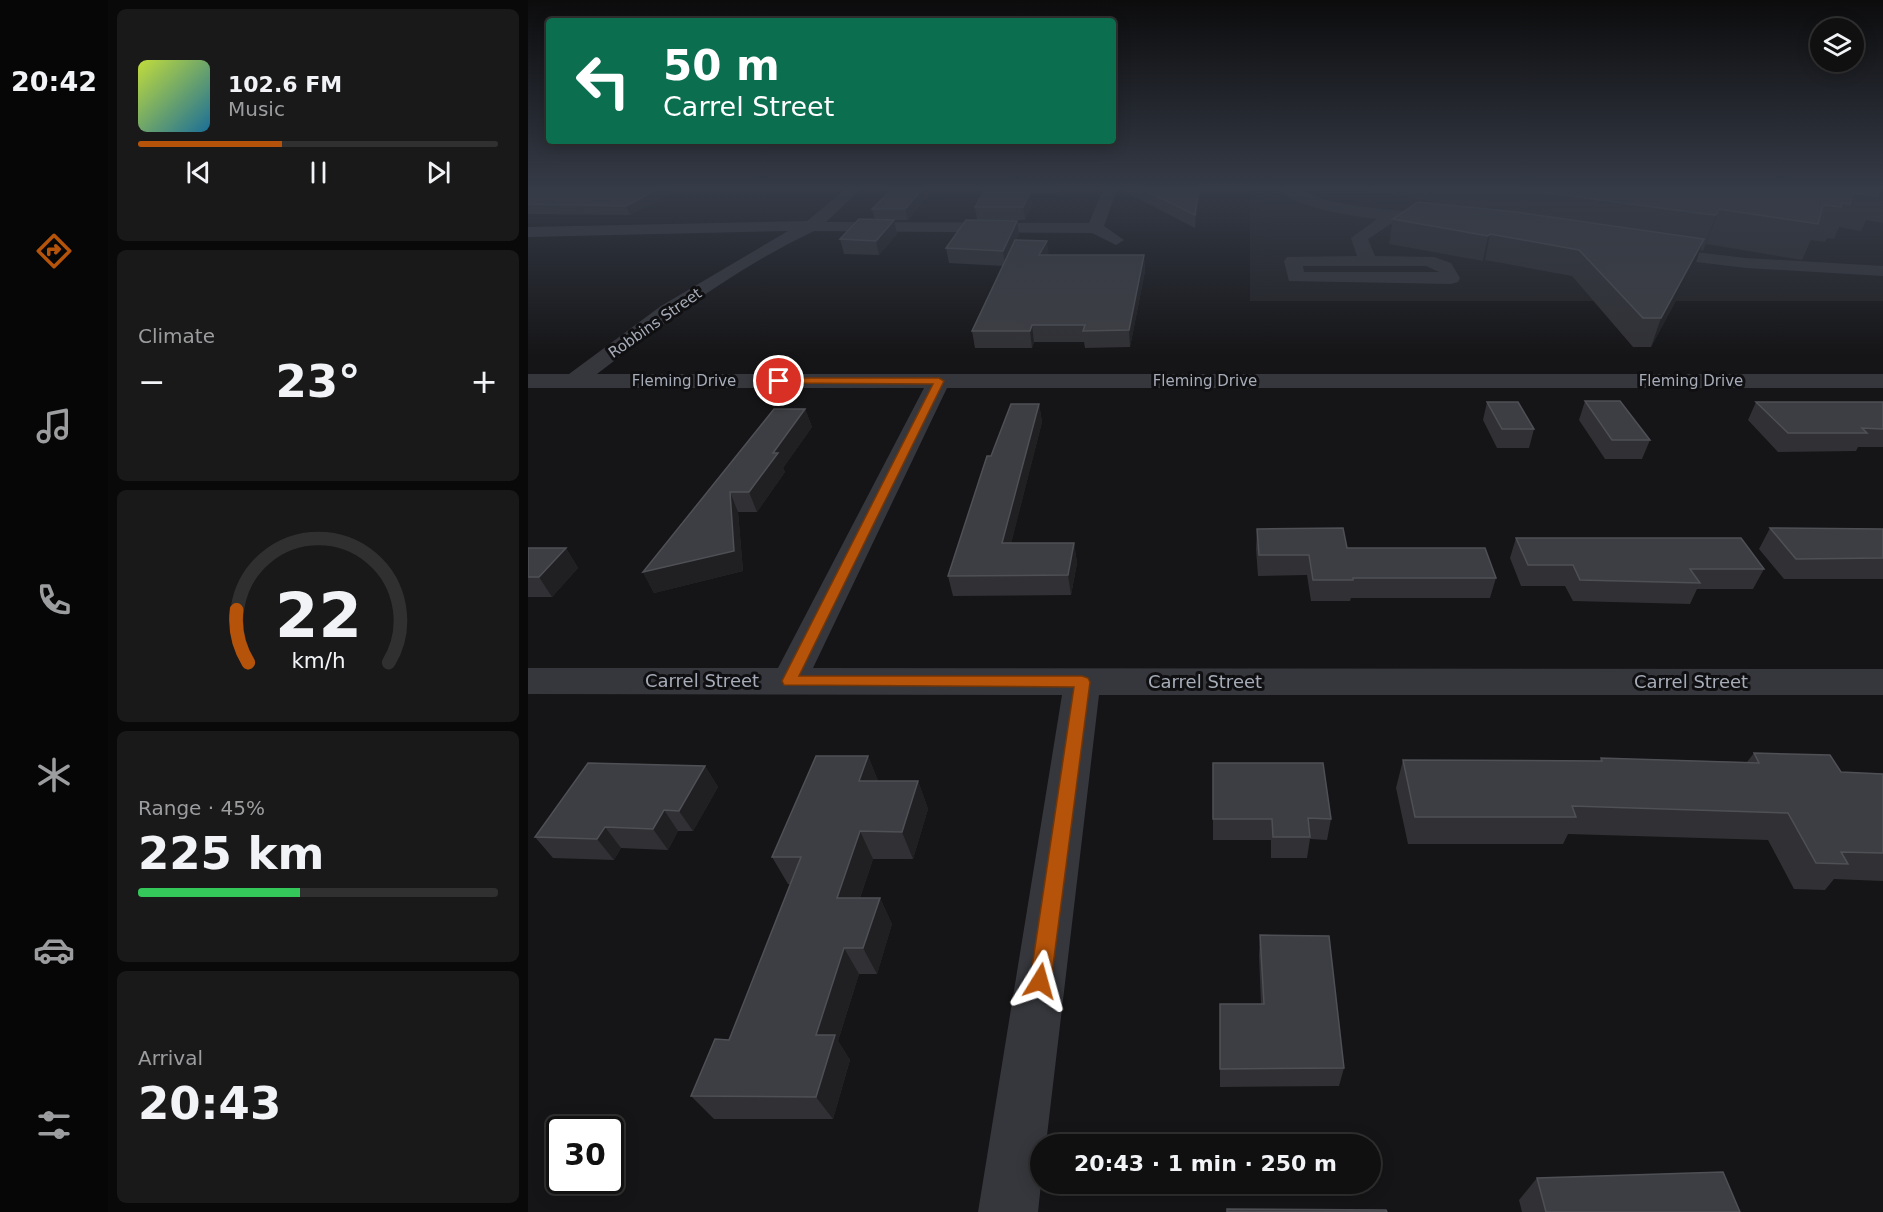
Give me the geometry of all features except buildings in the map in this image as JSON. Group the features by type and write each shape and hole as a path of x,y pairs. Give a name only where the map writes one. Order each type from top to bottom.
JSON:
{"street":[{"name":"Robbins Street","path":"574,381 668,310 776,244"},
{"path":"1361,244 1368,261"},
{"path":"1640,250 1709,260 1883,271"},
{"path":"1883,258 1880,260 1883,266"},
{"path":"1293,261 1368,261 1428,261 1445,267 1451,278 1296,277 1293,261"},
{"path":"1740,281 1806,280 1809,268"},
{"name":"Fleming Drive","path":"528,381 1883,381"},
{"path":"789,681 939,381"},
{"name":"Carrel Street","path":"528,681 1883,682"},
{"path":"1008,1212 1082,682"}],"shaded area":[{"path":"1250,244 1883,244 1883,301 1250,301"}],"route":[{"path":"779,381 939,381 789,681 1082,682 1040,981"}]}
